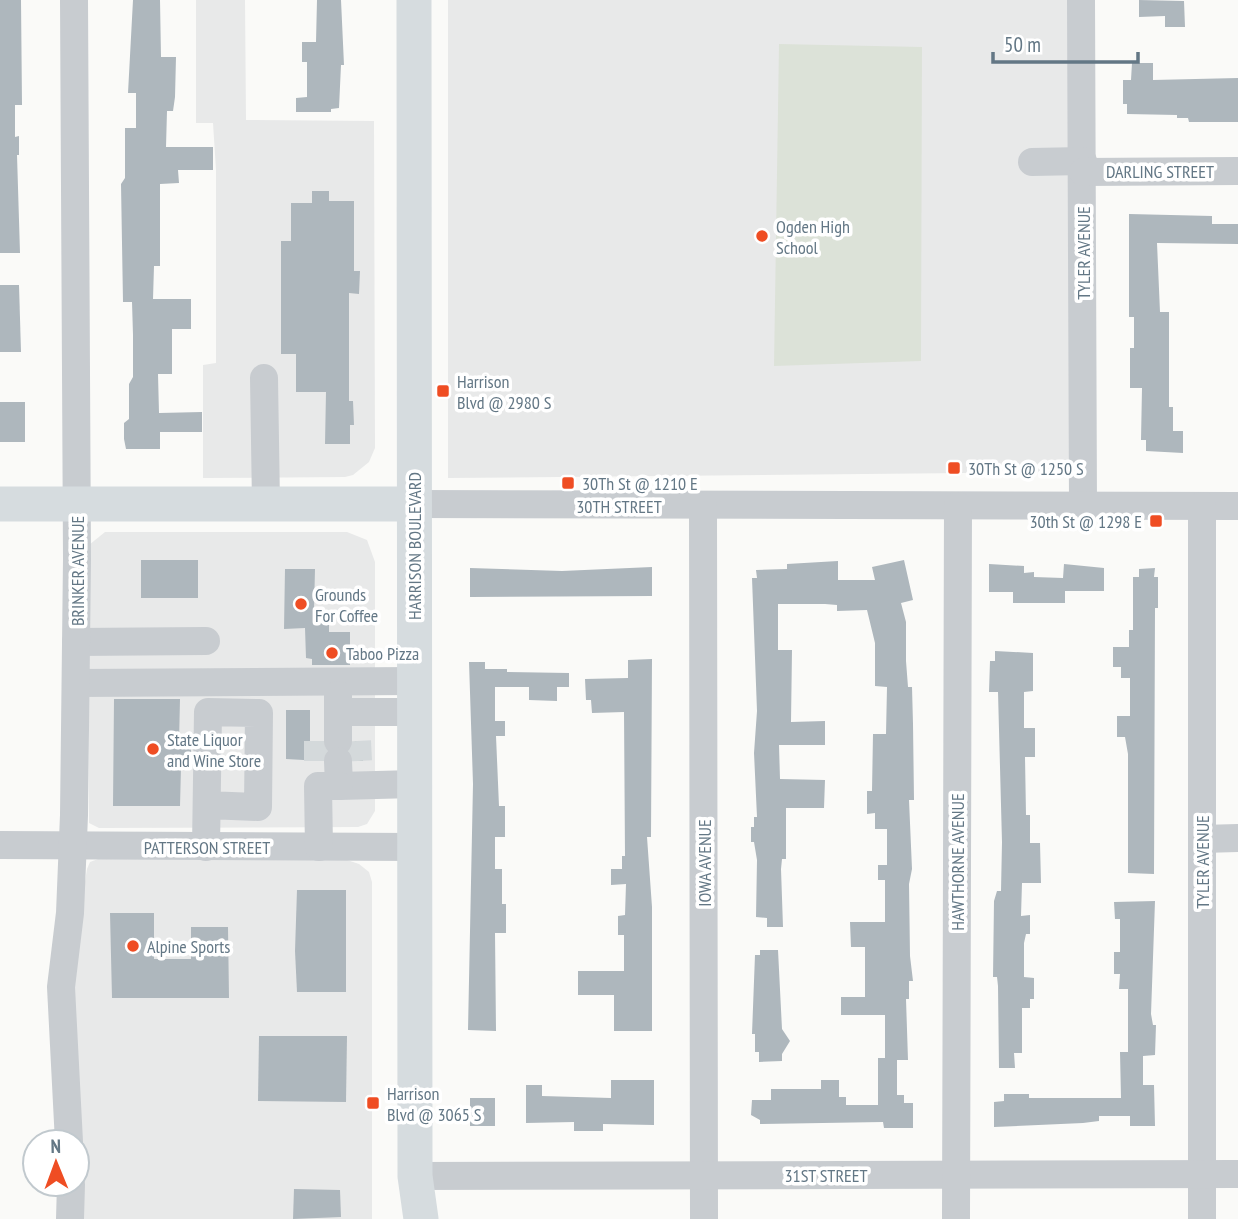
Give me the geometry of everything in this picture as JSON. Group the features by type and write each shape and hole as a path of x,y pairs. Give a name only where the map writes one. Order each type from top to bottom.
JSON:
{"main road":[{"name":"HARRISON BOULEVARD","path":"414,0 415,1176 421,1219"},
{"name":"30TH STREET","path":"0,504 414,505"},
{"name":"HARRISON BOULEVARD","path":"401,1219 415,1176"}],"street":[{"name":"BRINKER AVENUE","path":"68,1128 61,987 70,913 76,683 74,0"},
{"name":"TYLER AVENUE","path":"1081,0 1083,506"},
{"name":"DARLING STREET","path":"1032,162 1238,171"},
{"path":"264,379 265,505"},
{"name":"30TH STREET","path":"414,505 1238,506"},
{"name":"IOWA AVENUE","path":"703,506 705,1219"},
{"name":"HAWTHORNE AVENUE","path":"957,1219 958,506"},
{"name":"TYLER AVENUE","path":"1202,506 1202,1219"},
{"path":"76,642 206,641"},
{"path":"319,847 318,786 338,748 338,681"},
{"path":"76,683 338,681 414,696"},
{"path":"338,748 414,696"},
{"path":"338,748 414,785"},
{"path":"206,847 207,806"},
{"path":"1202,839 1238,838"},
{"name":"PATTERSON STREET","path":"0,845 414,848"},
{"name":"31ST STREET","path":"415,1176 1238,1174"},
{"path":"70,1219 71,1198"}],"shaded area":[{"path":"196,0 245,0 246,120 374,121 375,448 369,462 353,475 203,478 203,365 216,363 216,170 213,123 196,123"},
{"name":"Ogden High School","path":"448,0 1075,0 1078,472 448,478"},
{"path":"779,44 922,47 921,361 774,366"},
{"path":"105,532 347,532 367,540 375,562 375,811 367,824 358,827 99,828 89,823 89,545"},
{"path":"98,859 347,860 359,864 369,872 372,882 372,1219 79,1219 80,1198 91,1198 91,1128 78,1128 69,981 90,862"}],"building":[{"path":"0,0 21,0 22,105 15,105 15,137 19,136 17,155 20,253 0,253"},
{"path":"133,0 160,0 161,57 176,57 175,97 173,111 167,111 166,147 213,147 213,170 178,170 179,183 160,184 160,266 154,266 153,299 191,299 191,329 172,329 172,374 158,374 159,413 202,412 202,432 160,432 160,449 126,449 124,439 124,423 129,419 129,384 133,377 133,335 132,302 123,302 121,184 125,178 125,128 136,128 136,93 128,93"},
{"path":"317,0 341,0 344,65 341,65 339,108 331,109 331,112 296,112 296,98 307,97 307,62 302,62 302,42 316,42"},
{"path":"1139,0 1184,1 1185,27 1165,27 1165,16 1139,17"},
{"path":"1132,63 1153,63 1153,80 1238,78 1238,122 1189,122 1188,118 1177,118 1177,115 1127,114 1127,104 1123,104 1123,80 1131,80"},
{"path":"312,191 329,191 329,201 354,201 354,271 360,271 359,294 349,293 349,401 353,401 354,425 350,425 350,444 325,444 326,392 296,392 296,354 281,354 281,241 291,241 291,203 312,203"},
{"path":"1129,214 1212,216 1212,224 1238,224 1238,244 1157,243 1160,312 1169,312 1169,407 1173,407 1173,431 1183,431 1183,453 1146,451 1146,440 1141,440 1142,388 1130,388 1130,348 1134,348 1134,317 1129,317"},
{"path":"0,285 19,285 21,352 0,352"},
{"path":"0,402 25,402 25,442 0,442"},
{"path":"141,560 198,560 198,598 141,598"},
{"path":"904,560 913,600 901,603 906,622 908,687 912,687 914,800 909,800 912,869 909,884 913,981 909,981 909,999 906,999 908,1060 897,1060 897,1095 904,1095 904,1103 913,1103 913,1128 884,1128 883,1122 760,1124 760,1120 751,1115 752,1100 771,1100 771,1089 821,1089 821,1080 839,1080 839,1097 846,1097 846,1105 878,1105 878,1058 885,1058 885,1015 841,1015 841,997 865,997 865,947 851,947 850,922 885,922 885,880 878,880 878,865 887,865 887,829 875,829 875,813 867,814 867,791 872,791 873,734 886,734 887,687 875,686 875,643 867,610 837,611 837,605 825,604 778,604 778,650 792,650 791,722 825,721 825,745 779,745 780,779 825,780 824,808 786,808 786,859 782,859 781,869 783,927 767,927 767,918 756,917 757,860 754,842 751,842 751,827 754,827 754,817 757,817 754,753 757,711 752,578 757,578 756,570 787,569 787,564 838,561 838,580 875,580 872,567"},
{"path":"989,564 1024,566 1024,573 1034,572 1034,577 1063,578 1064,564 1104,568 1104,591 1065,591 1065,603 1013,603 1013,592 989,592"},
{"path":"652,567 652,596 470,597 470,568 562,571"},
{"path":"1155,568 1154,577 1158,577 1158,608 1155,608 1154,874 1128,873 1128,754 1125,737 1117,737 1117,716 1130,716 1130,678 1121,678 1121,667 1113,667 1113,647 1129,647 1129,630 1133,630 1133,577 1139,577 1139,569"},
{"path":"285,569 315,569 314,610 329,610 329,632 350,632 350,665 312,665 312,659 306,658 305,628 284,629"},
{"path":"995,651 1033,653 1033,691 1024,692 1024,728 1035,728 1035,757 1025,757 1026,815 1030,815 1030,843 1040,843 1041,883 1022,883 1021,916 1030,915 1030,934 1026,934 1024,943 1024,977 1034,978 1034,999 1030,999 1030,1008 1022,1008 1022,1053 1014,1053 1015,1068 999,1068 998,986 997,977 993,977 994,901 997,891 1001,891 1002,842 998,692 989,692 990,661 995,661"},
{"path":"652,659 651,837 647,837 652,907 652,1031 614,1031 614,995 578,995 578,971 624,971 624,935 618,935 618,916 625,915 626,884 611,885 611,869 622,869 622,856 625,856 624,712 592,713 591,700 586,700 585,679 628,678 628,660"},
{"path":"469,662 485,662 485,669 507,669 507,672 569,673 569,687 557,687 557,701 529,700 529,687 495,687 495,721 505,721 505,736 496,736 499,806 505,806 505,837 495,837 495,869 502,869 502,904 506,904 506,933 495,933 496,1031 468,1030 473,784"},
{"name":"State Liquor and Wine Store","path":"114,699 180,699 179,742 191,742 191,767 181,767 180,806 113,806"},
{"path":"286,710 310,710 310,741 321,741 325,751 321,761 286,759"},
{"path":"355,741 363,741 363,761 355,761 351,751"},
{"path":"297,890 346,890 346,992 297,992"},
{"path":"1155,901 1151,1014 1153,1025 1156,1025 1155,1055 1143,1056 1143,1085 1154,1085 1155,1126 1130,1126 1130,1116 1099,1116 1099,1121 1083,1123 994,1127 994,1102 1004,1101 1004,1094 1029,1094 1029,1098 1121,1098 1120,1052 1128,1052 1128,989 1119,989 1120,974 1114,974 1114,952 1120,952 1120,919 1115,919 1114,902"},
{"name":"Alpine Sports","path":"110,913 154,913 154,959 191,959 191,927 228,927 229,998 112,998"},
{"path":"760,950 778,950 782,1029 790,1041 782,1054 782,1061 759,1062 759,1052 755,1052 755,1034 752,1034 755,955 760,955"},
{"path":"259,1036 347,1036 346,1102 258,1101"},
{"path":"611,1080 654,1080 654,1125 603,1124 603,1131 574,1131 574,1122 526,1123 526,1085 542,1085 542,1096 611,1098"},
{"path":"470,1098 495,1098 495,1126 470,1126"},
{"path":"294,1189 340,1190 341,1217 293,1219"}],"tunnel":[{"path":"318,741 318,761"},
{"path":"357,741 358,761"}],"place":[{"name":"Ogden High School","path":"762,236"},
{"name":"Harrison Blvd @ 2980 S","path":"443,391"},
{"name":"30Th St @ 1250 S","path":"954,468"},
{"name":"30Th St @ 1210 E","path":"568,483"},
{"name":"30th St @ 1298 E","path":"1156,521"},
{"name":"Grounds For Coffee","path":"301,604"},
{"name":"Taboo Pizza","path":"332,653"},
{"name":"State Liquor and Wine Store","path":"153,749"},
{"name":"Alpine Sports","path":"133,946"},
{"name":"Harrison Blvd @ 3065 S","path":"373,1103"}]}
